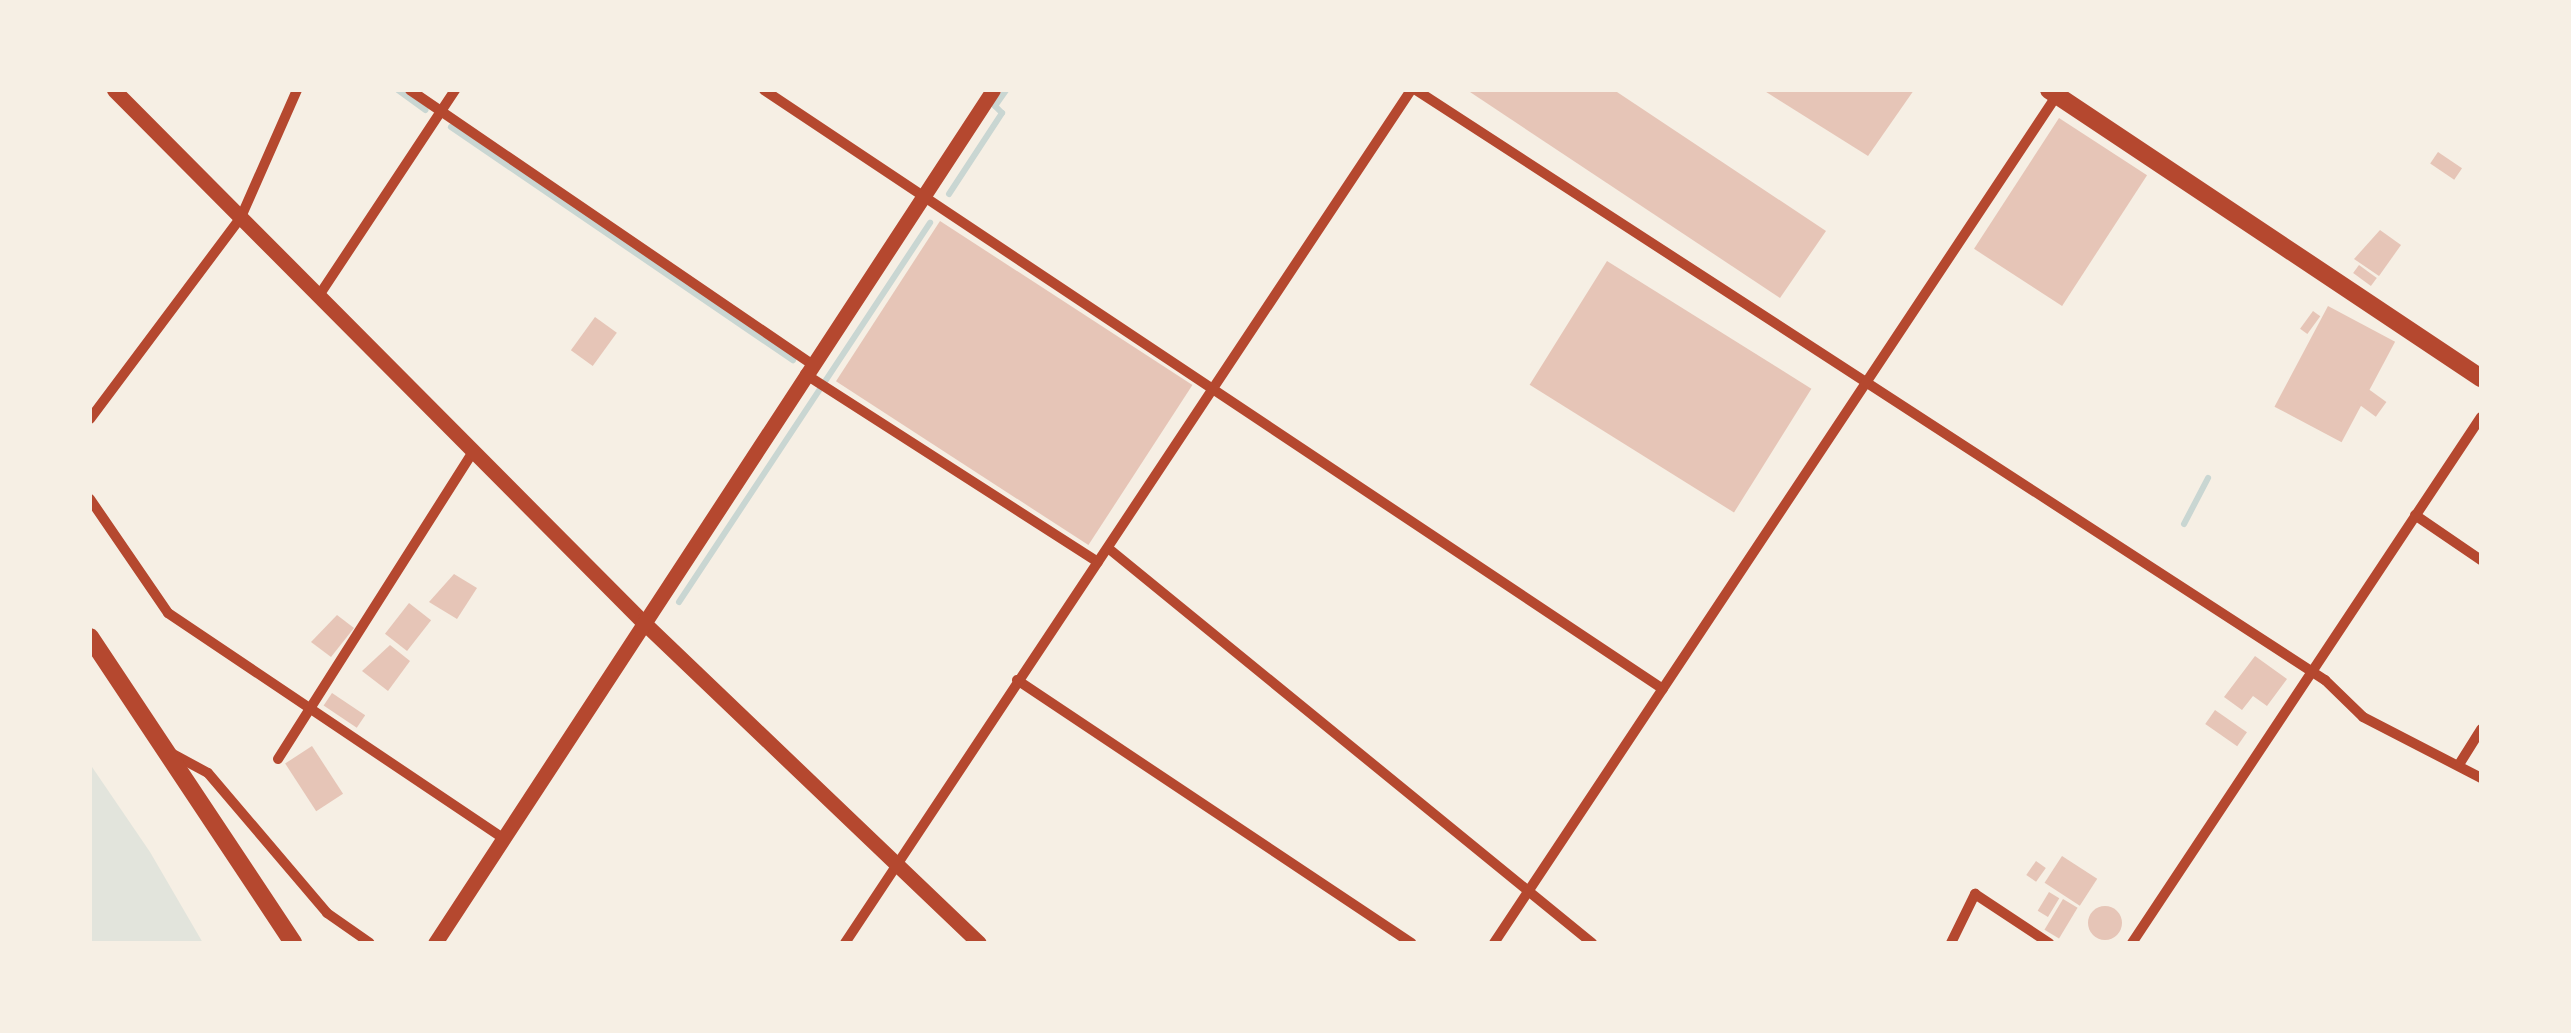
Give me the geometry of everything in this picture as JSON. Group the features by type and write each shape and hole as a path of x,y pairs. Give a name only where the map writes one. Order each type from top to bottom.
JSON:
{"main road":[{"path":"2056,92 2481,378"},
{"path":"90,637 292,943"}],"street":[{"path":"114,90 642,621 979,943"},
{"path":"90,419 241,216 297,90"},
{"path":"410,90 816,378 1098,562"},
{"path":"320,294 455,90"},
{"path":"764,90 1210,391 1663,689"},
{"path":"435,943 642,621 816,378 923,198 993,90"},
{"path":"845,943 1414,90 2306,675 2344,694 2362,717 2460,763 2481,778"},
{"path":"1494,943 2056,92"},
{"path":"2132,943 2306,675 2481,417"},
{"path":"278,759 474,450"},
{"path":"90,499 168,612 501,837"},
{"path":"2415,516 2481,560"},
{"path":"1108,548 1526,894 1592,943"},
{"path":"1017,680 1411,943"},
{"path":"2460,763 2481,728"},
{"path":"168,752 208,773 328,913 370,943"},
{"path":"1950,943 1975,894 2049,943"}],"shaded area":[{"path":"90,764 150,852 203,943 90,943"}],"building":[{"path":"1467,90 1614,90 1826,231 1780,298"},
{"path":"1763,90 1914,90 1868,156"},
{"path":"2059,118 2147,175 2062,306 1974,249"},
{"path":"2438,152 2462,168 2454,180 2430,164"},
{"path":"940,221 1192,385 1088,545 836,381"},
{"path":"2380,230 2401,245 2379,276 2354,259"},
{"path":"1607,261 1811,389 1734,513 1530,385"},
{"path":"2359,265 2377,278 2371,286 2353,273"},
{"path":"2328,306 2395,342 2342,442 2274,407"},
{"path":"2313,311 2320,316 2307,334 2300,329"},
{"path":"595,317 617,333 593,366 571,350"},
{"path":"2367,388 2386,402 2376,417 2356,403"},
{"path":"454,574 477,588 457,619 429,602"},
{"path":"409,603 431,620 407,651 385,634"},
{"path":"337,615 354,628 331,657 311,642"},
{"path":"390,645 410,661 388,691 362,671"},
{"path":"2255,656 2287,679 2267,706 2253,696 2242,710 2224,697"},
{"path":"332,693 365,715 357,728 324,705"},
{"path":"2215,710 2247,732 2237,746 2205,724"},
{"path":"312,746 343,794 316,811 285,763"},
{"path":"2062,856 2097,879 2080,906 2045,883"},
{"path":"2036,861 2046,868 2036,882 2026,875"},
{"path":"2049,892 2059,898 2048,917 2038,911"},
{"path":"2063,899 2078,908 2059,939 2044,930"},
{"path":"2105,906 2117,911 2122,923 2117,935 2105,940 2093,935 2088,923 2093,911"}],"waterway":[{"path":"398,90 426,110"},
{"path":"949,194 1002,113 995,106 1006,90"},
{"path":"451,127 793,360"},
{"path":"679,602 930,223"},
{"path":"2184,524 2208,478"}]}
